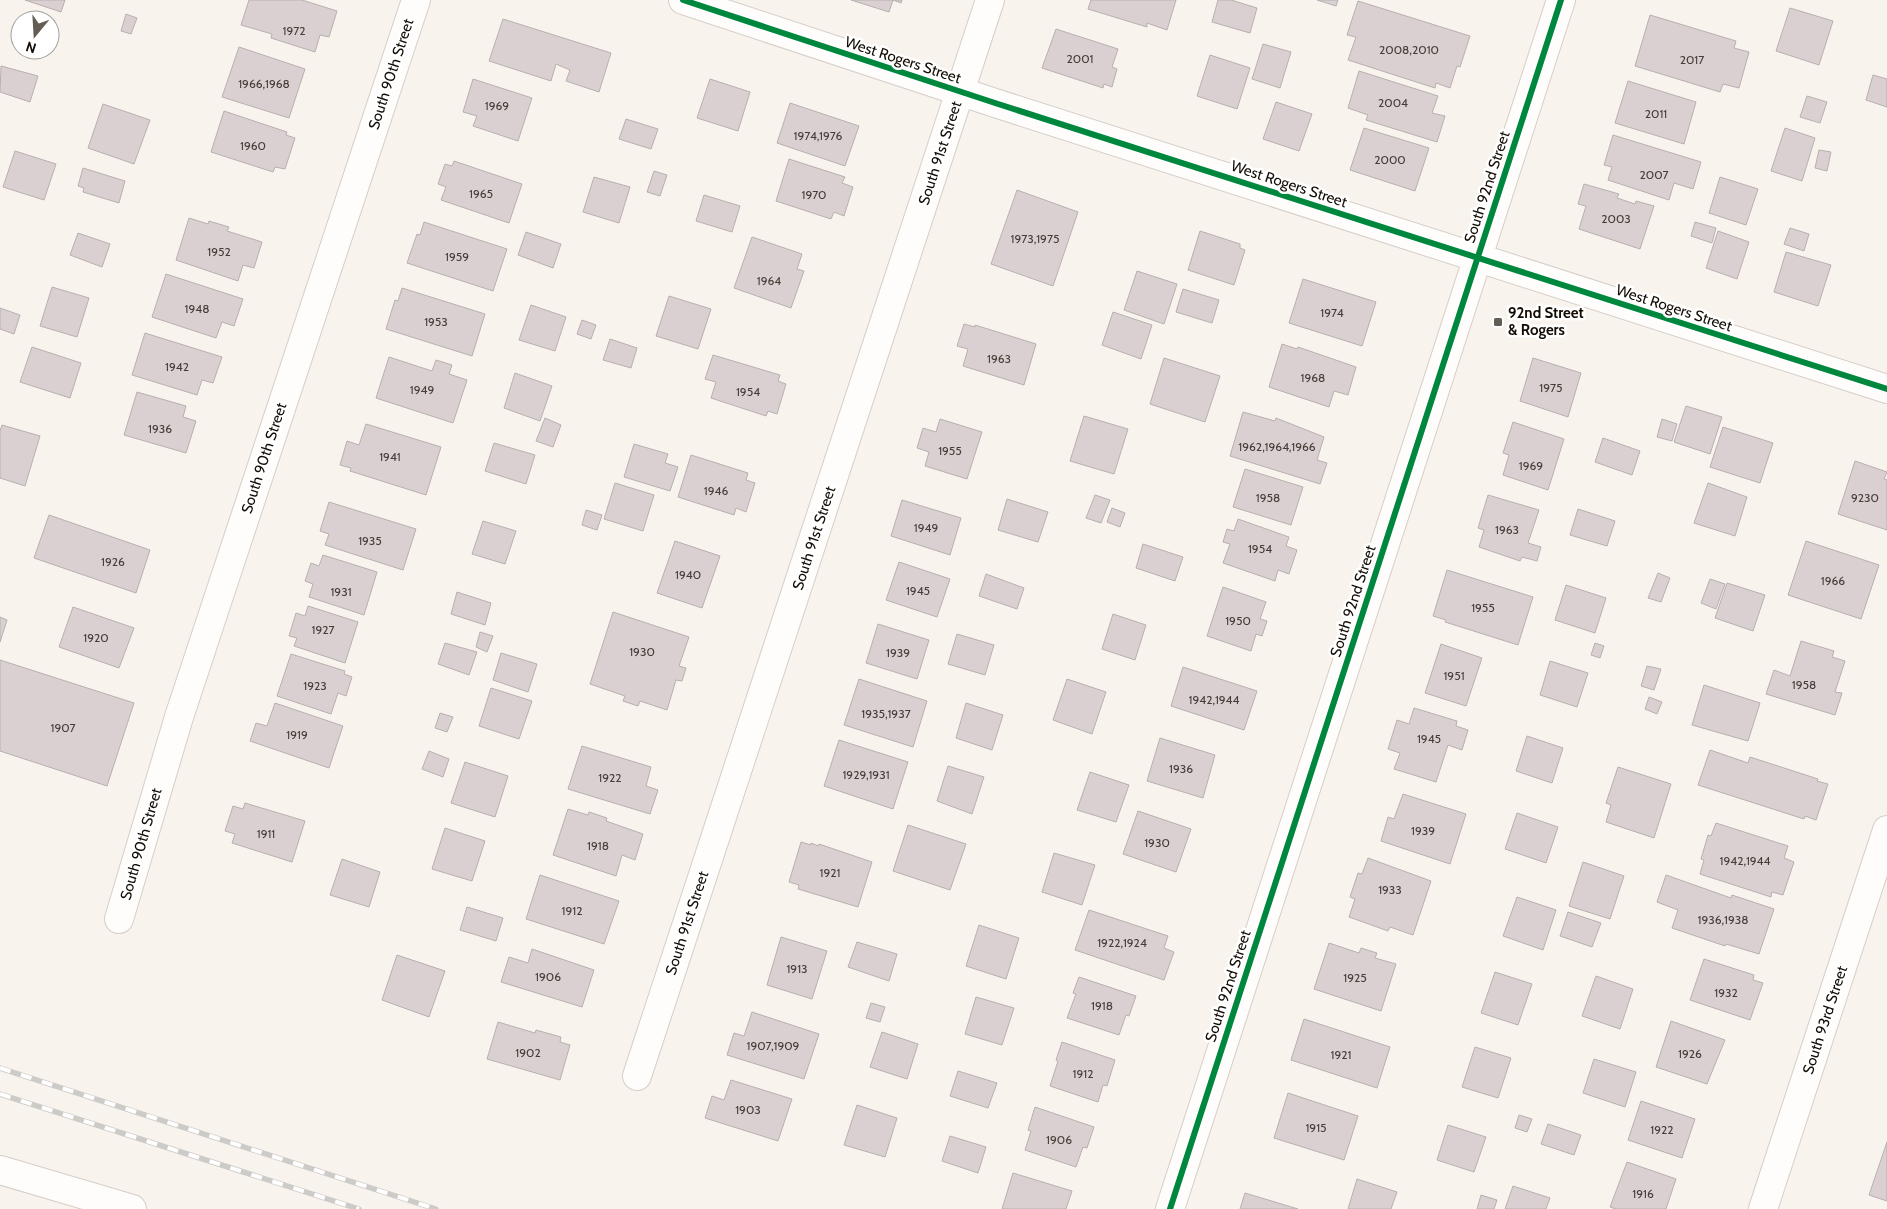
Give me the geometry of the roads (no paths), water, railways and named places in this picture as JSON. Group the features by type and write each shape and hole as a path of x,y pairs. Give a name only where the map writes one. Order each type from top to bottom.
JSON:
{"street":[{"name":"South 90th Street","path":"119,919 179,717 416,0"},
{"name":"South 91st Street","path":"637,1076 990,0"},
{"name":"South 92nd Street","path":"1170,1209 1561,0"},
{"name":"West Rogers Street","path":"697,2 960,92 1887,389"},
{"name":"South 93rd Street","path":"1763,1209 1887,830"},
{"path":"0,1170 132,1209"}],"railway":[{"path":"0,1068 436,1209"},
{"path":"0,1094 359,1209"}],"place":[{"name":"92nd Street & Rogers","path":"1498,322"}]}
